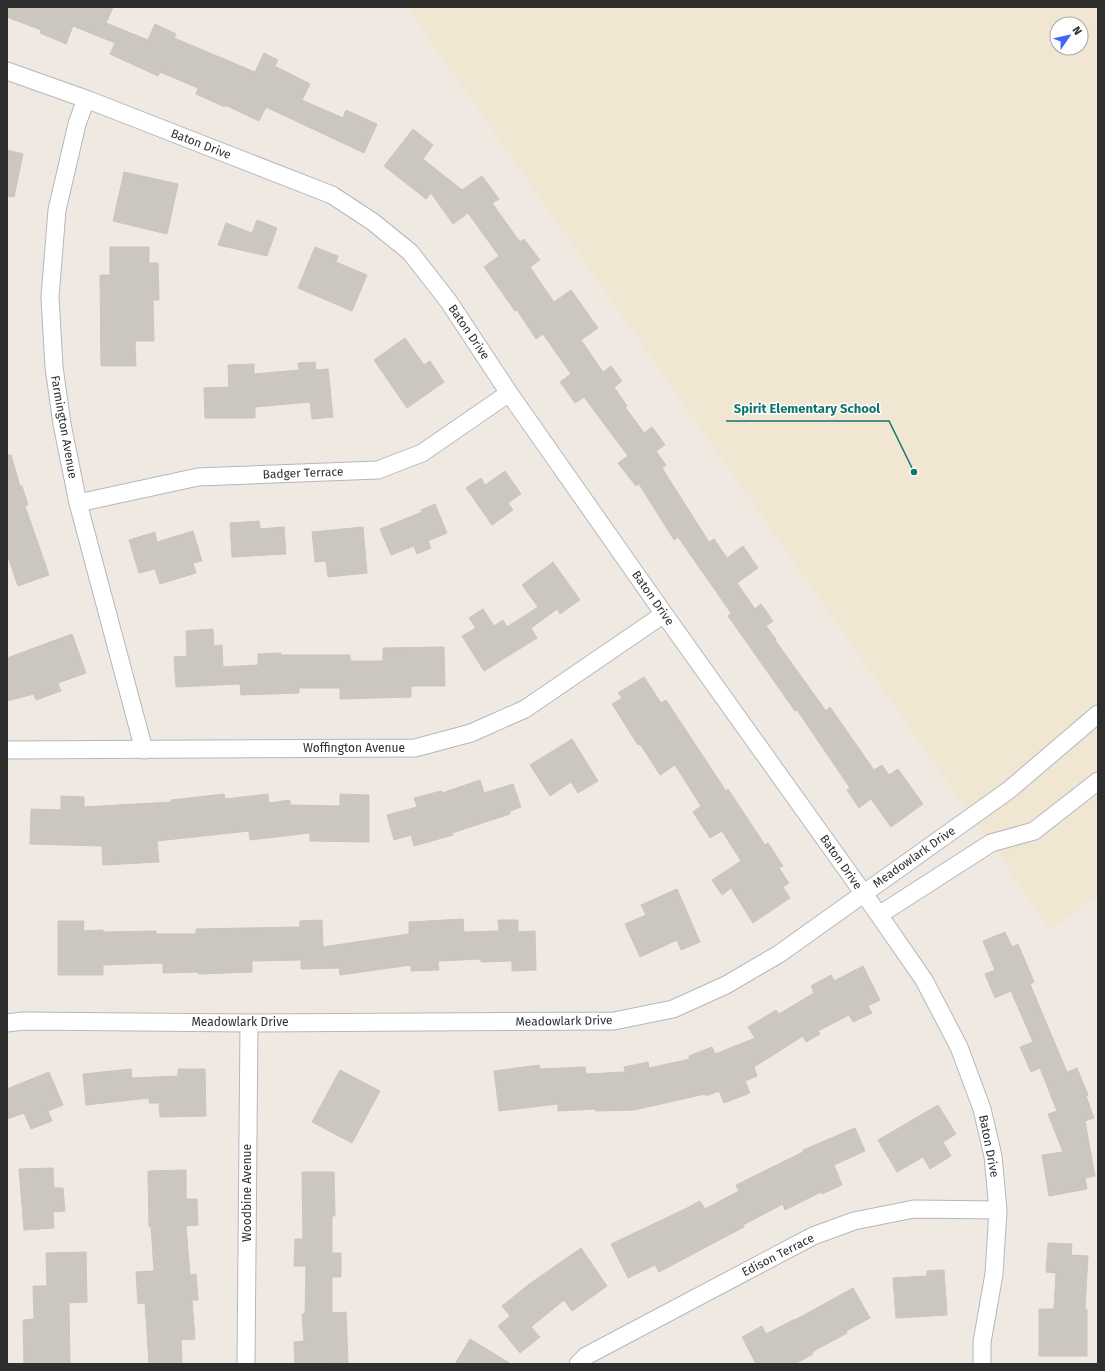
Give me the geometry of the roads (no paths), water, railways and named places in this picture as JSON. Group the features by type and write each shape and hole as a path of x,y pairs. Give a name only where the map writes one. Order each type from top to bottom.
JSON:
{"street":[{"name":"Baton Drive","path":"7,71 86,99 332,195 373,222 410,252 449,302 510,393 664,614 924,980 959,1047 982,1109 992,1156 998,1210 994,1274 982,1342 982,1364"},
{"name":"Farmington Avenue","path":"86,99 77,124 57,210 50,297 54,367 62,424 78,503 144,750"},
{"name":"Badger Terrace","path":"78,503 198,477 378,470 422,453 510,393"},
{"name":"Woffington Avenue","path":"7,750 415,748 471,733 525,709 664,614"},
{"name":"Meadowlark Drive","path":"7,1023 23,1021 249,1023 614,1021 673,1009 726,985 779,954 1009,790 1098,714"},
{"path":"879,915 991,843 1034,831 1098,781"},
{"name":"Woodbine Avenue","path":"246,1364 249,1023"},
{"name":"Edison Terrace","path":"578,1364 586,1356 813,1236 854,1221 914,1209 998,1210"}],"place":[{"name":"Spirit Elementary School","path":"914,472"}]}
